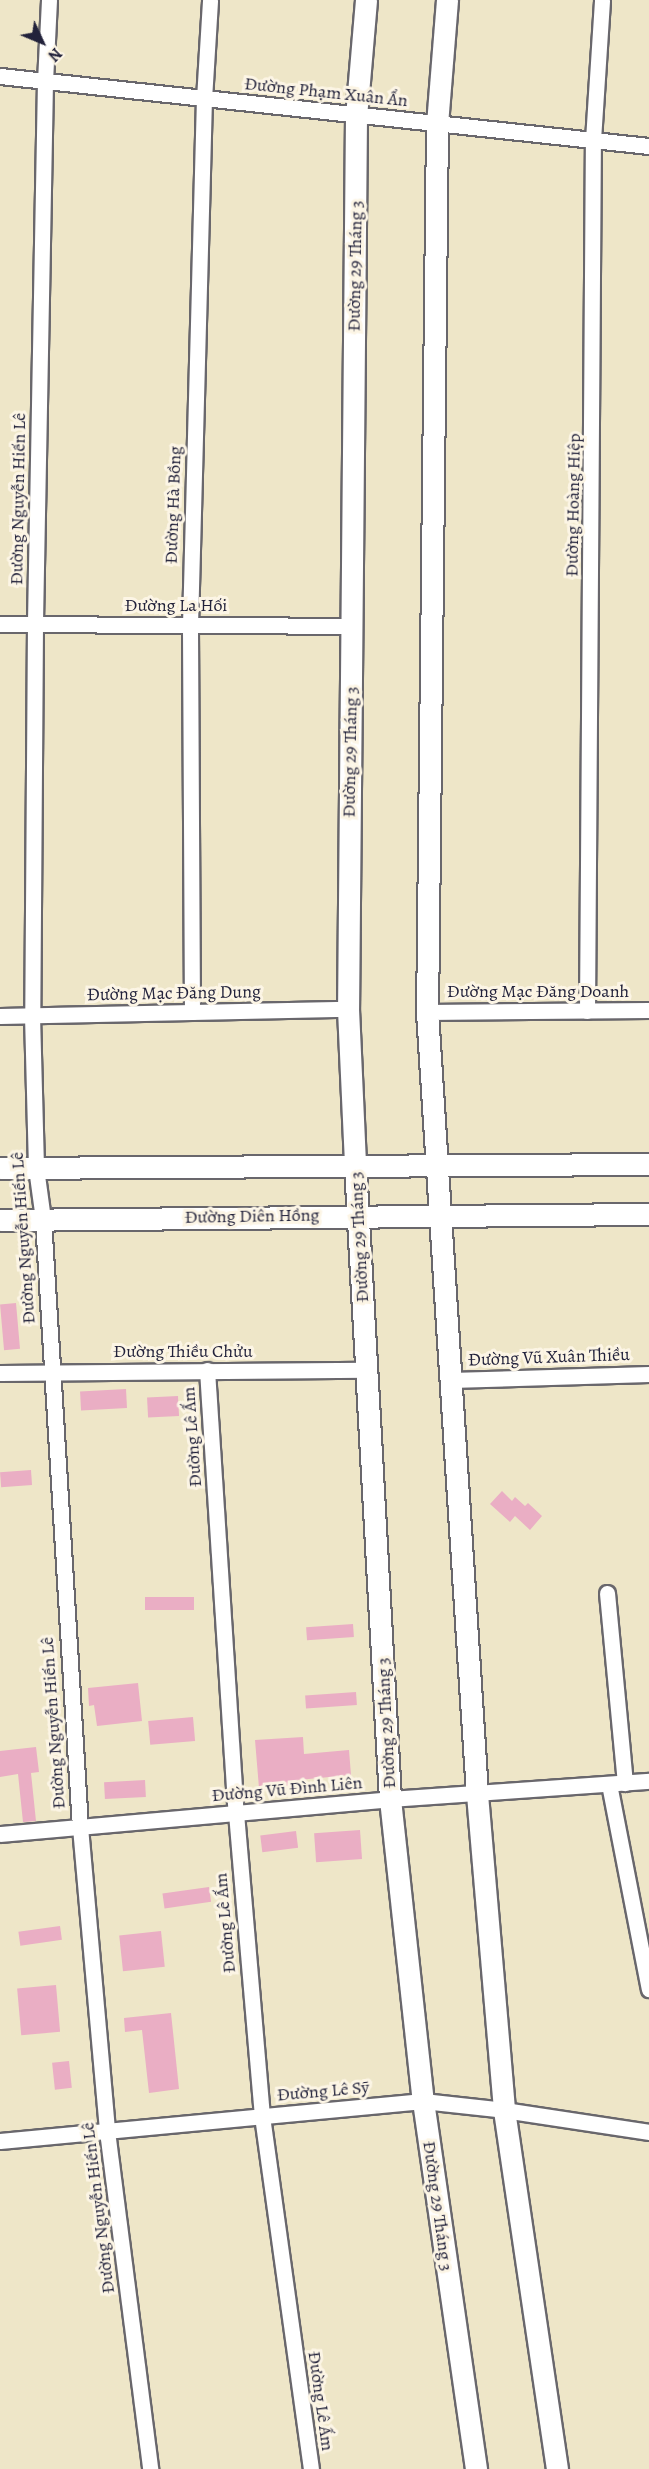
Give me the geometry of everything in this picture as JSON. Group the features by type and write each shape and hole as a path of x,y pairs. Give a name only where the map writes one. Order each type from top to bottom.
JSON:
{"street":[{"name":"Đường Nguyễn Hiến Lê","path":"49,0 45,81 35,624 32,1015 36,1168 43,1219 80,1827 107,2131 150,2469"},
{"name":"Đường Hà Bồng","path":"192,1012 190,625 204,99 210,0"},
{"name":"Đường 29 Tháng 3","path":"366,0 356,116 348,1010 357,1215 390,1799 423,2101 476,2469"},
{"path":"447,0 437,123 427,1012 477,1794 504,2110 557,2469"},
{"name":"Đường Hoàng Hiệp","path":"587,1011 593,141 602,0"},
{"name":"Đường Phạm Xuân Ẩn","path":"0,76 649,146"},
{"name":"Đường La Hối","path":"0,624 352,626"},
{"name":"Đường Mạc Đăng Dung","path":"0,1016 348,1010"},
{"name":"Đường Mạc Đăng Doanh","path":"427,1012 649,1010"},
{"path":"0,1168 649,1164"},
{"name":"Đường Diên Hồng","path":"0,1220 649,1214"},
{"name":"Đường Lê Ấm","path":"207,1370 236,1813 262,2116 311,2469"},
{"name":"Đường Thiều Chửu","path":"0,1373 366,1370"},
{"name":"Đường Vũ Xuân Thiều","path":"450,1380 649,1374"},
{"path":"607,1593 625,1783"},
{"name":"Đường Vũ Đình Liên","path":"0,1834 390,1799 649,1781"},
{"path":"609,1784 649,1989"},
{"name":"Đường Lê Sỹ","path":"0,2141 423,2101 504,2110 649,2132"}],"building":[{"path":"16,1303 20,1349 4,1350 0,1304"},
{"path":"126,1389 127,1408 81,1410 80,1391"},
{"path":"178,1396 179,1416 148,1418 147,1398"},
{"path":"31,1470 32,1485 1,1487 0,1472"},
{"path":"502,1491 512,1501 515,1497 525,1506 528,1503 542,1516 530,1530 515,1516 510,1522 490,1504"},
{"path":"145,1597 194,1597 194,1610 145,1610"},
{"path":"353,1624 354,1637 307,1640 306,1627"},
{"path":"138,1683 142,1721 97,1726 94,1705 89,1706 88,1688"},
{"path":"356,1692 357,1705 306,1709 305,1696"},
{"path":"193,1717 195,1741 150,1745 148,1721"},
{"path":"303,1737 304,1754 349,1750 351,1775 298,1780 298,1785 259,1788 255,1740"},
{"path":"36,1747 39,1772 31,1773 36,1821 23,1822 18,1774 0,1777 0,1751"},
{"path":"145,1780 146,1797 105,1799 104,1782"},
{"path":"360,1830 362,1859 316,1862 314,1833"},
{"path":"296,1831 298,1848 262,1852 260,1835"},
{"path":"209,1887 211,1902 165,1908 162,1894"},
{"path":"60,1926 62,1940 20,1946 18,1932"},
{"path":"161,1931 165,1967 123,1971 119,1935"},
{"path":"56,1985 60,2032 21,2035 17,1988"},
{"path":"171,2013 179,2089 149,2093 142,2030 125,2032 124,2018"},
{"path":"69,2061 72,2088 55,2090 52,2063"}]}
